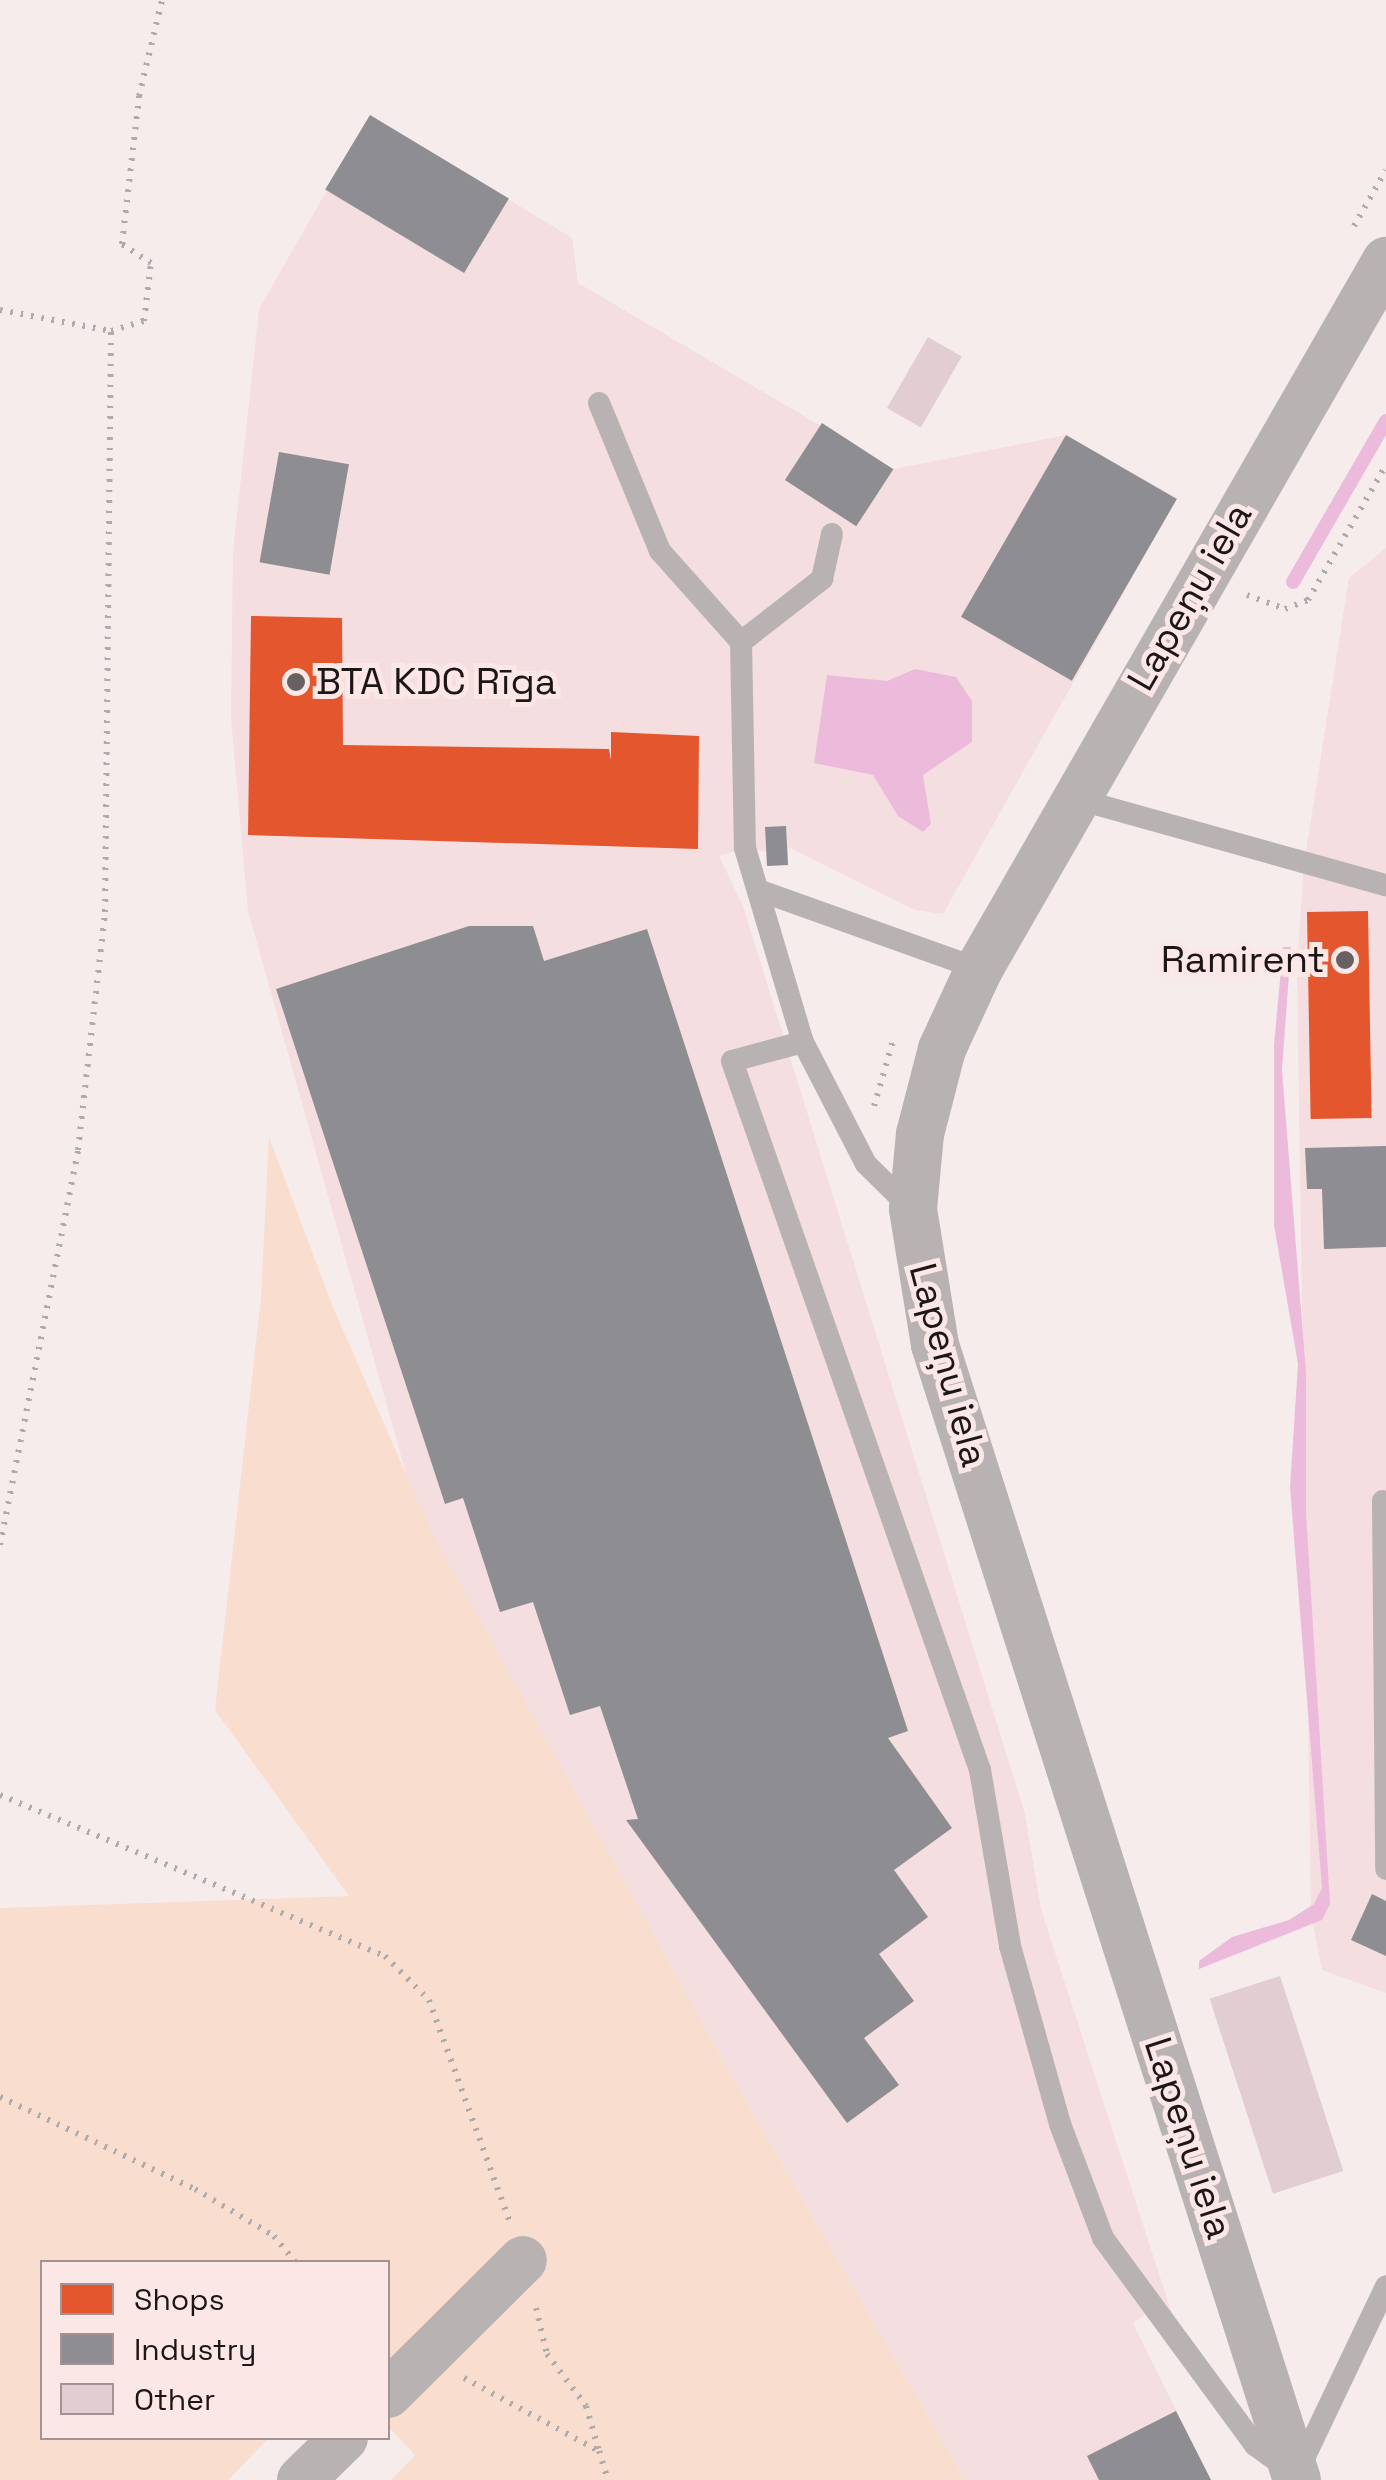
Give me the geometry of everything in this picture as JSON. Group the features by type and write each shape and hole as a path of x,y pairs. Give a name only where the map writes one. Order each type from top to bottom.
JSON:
{"street":[{"name":"Lapeņu iela","path":"1296,2478 934,1345 913,1210 920,1134 942,1049 979,970 1076,798 1368,246"},
{"path":"390,2392 523,2260"},
{"path":"301,2480 342,2440"}],"lane":[{"path":"599,402 660,551 741,642 745,848 803,1042 866,1164 913,1210"},
{"path":"741,642 822,579 832,534"},
{"path":"1076,798 1386,885"},
{"path":"761,892 979,970"},
{"path":"803,1042 732,1061 980,1770 1010,1946 1060,2124 1103,2238 1255,2445 1296,2478 1386,2286"},
{"path":"1384,1501 1386,1868"}],"path":[{"path":"0,310 111,331 144,321 150,263 122,244 139,96 162,0"},
{"path":"1368,246 1386,170"},
{"path":"0,1545 78,1150 105,912 111,331"},
{"path":"1246,594 1285,609 1308,600 1386,465"},
{"path":"1236,611 1256,578"},
{"path":"866,1164 873,1108 896,1033"},
{"path":"0,1795 385,1956 429,2000 523,2260 548,2354 586,2406 608,2480"},
{"path":"0,2098 195,2189 274,2236 293,2260"},
{"path":"423,2360 598,2451"}],"shaded area":[{"path":"370,115 572,238 578,283 894,469 1066,435 1177,498 943,914 915,910 788,847 788,865 766,866 766,852 745,848 719,856 743,906 1025,1814 1041,1909 1172,2314 1152,2309 1133,2323 1211,2480 965,2480 739,2089 414,1502 248,911 231,718 233,552 259,309"},
{"path":"1386,548 1386,1993 1322,1970 1311,1914 1297,966 1304,864 1349,578"},
{"path":"915,669 956,677 972,701 972,742 923,775 931,824 923,832 898,816 873,775 814,763 827,675 887,681"},
{"path":"1283,947 1291,947 1282,1070 1306,1373 1306,1512 1330,1904 1322,1920 1199,1969 1199,1961 1232,1937 1289,1920 1314,1904 1322,1888 1290,1487 1298,1364 1274,1225 1274,1045"},
{"path":"269,1137 333,1307 431,1531 739,2089 965,2480 391,2480 415,2455 390,2429 390,2260 40,2260 40,2440 267,2440 228,2480 0,2480 0,1908 349,1896 215,1710 261,1297"}],"building: Shops":[{"path":"251,616 342,618 343,745 609,749 611,760 611,732 699,736 698,849 248,835"},
{"path":"1368,911 1372,1118 1311,1119 1307,912"}],"building: Industry":[{"path":"370,115 509,198 464,273 325,190"},
{"path":"822,423 893,469 856,526 785,480"},
{"path":"1066,435 1177,499 1072,681 961,617"},
{"path":"279,452 349,464 329,575 260,562"},
{"path":"786,826 788,865 767,866 765,827"},
{"path":"469,926 533,926 544,961 647,929 908,1731 888,1738 952,1828 894,1870 928,1917 879,1954 914,2001 864,2038 899,2085 847,2123 626,1820 638,1819 600,1706 570,1715 533,1602 500,1612 463,1498 445,1504 276,989"},
{"path":"1386,1146 1386,1247 1324,1249 1322,1189 1307,1189 1305,1148"},
{"path":"1372,1894 1386,1901 1386,1956 1351,1940"},
{"path":"1176,2411 1211,2480 1099,2480 1087,2456"}],"building: Other":[{"path":"928,337 962,356 921,428 887,408"},
{"path":"1280,1976 1343,2171 1273,2194 1210,1999"}],"waterway":[{"path":"1293,582 1386,421"}],"place":[{"name":"BTA KDC Rīga","path":"296,682"},
{"name":"Ramirent","path":"1345,960"}]}
